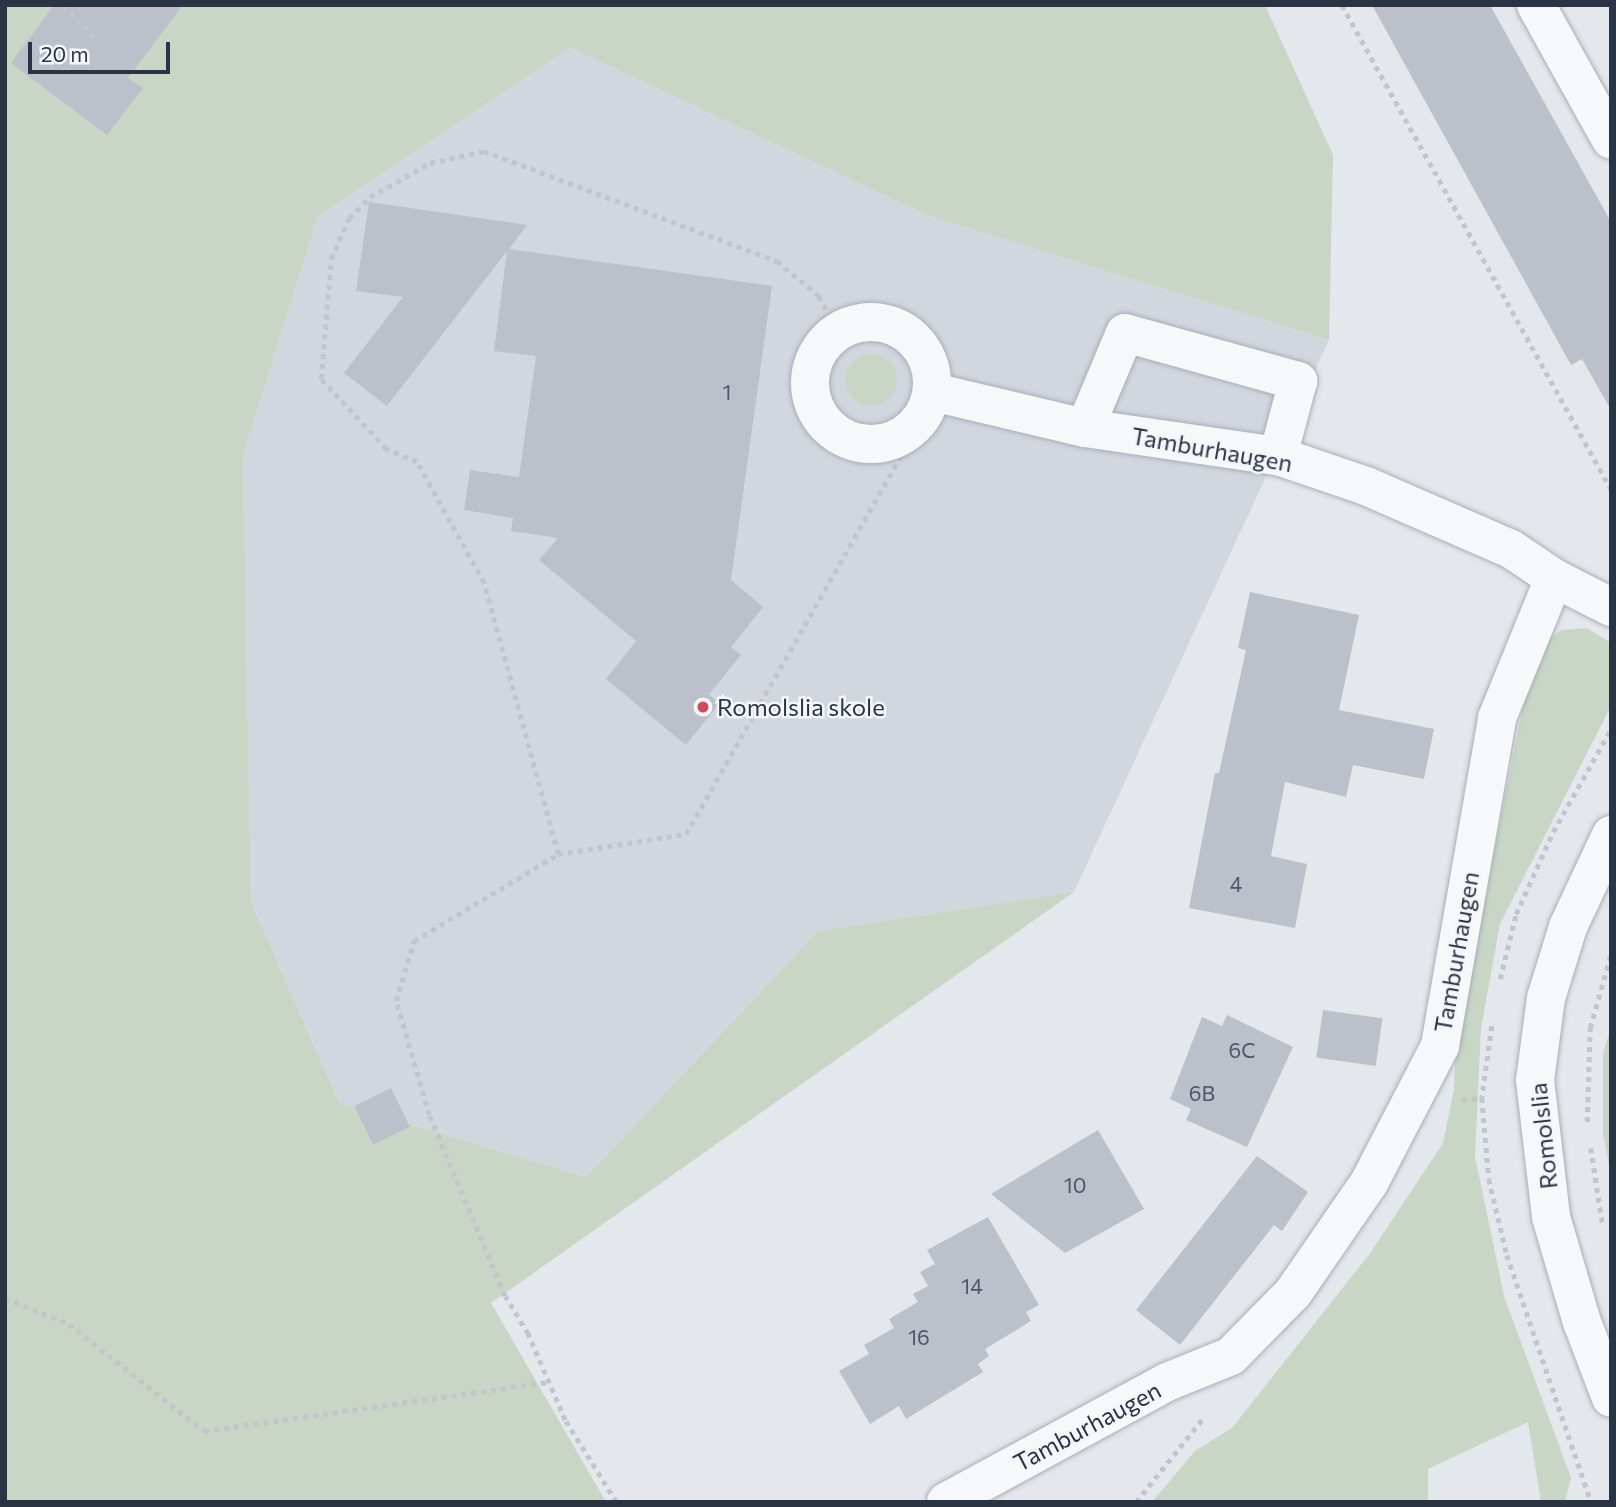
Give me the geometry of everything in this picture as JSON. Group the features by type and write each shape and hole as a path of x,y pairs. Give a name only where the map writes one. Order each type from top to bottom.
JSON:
{"street":[{"path":"1536,5 1611,140"},
{"path":"872,321 906,331 929,357 926,408 889,443 854,443 824,424 810,391 815,357 838,330 872,321"},
{"path":"1085,428 1125,333 1298,381 1278,456"},
{"name":"Tamburhaugen","path":"926,408 1278,456 1366,486 1511,548 1554,578 1611,607"},
{"name":"Tamburhaugen","path":"946,1502 1167,1382 1231,1356 1293,1293 1369,1183 1440,1046 1497,718 1554,578"},
{"name":"Romolslia","path":"1611,835 1568,927 1546,998 1535,1080 1552,1217 1582,1322 1611,1398"}],"path":[{"path":"63,5 96,38"},
{"path":"1342,5 1611,489"},
{"path":"558,853 484,583 417,462 386,449 321,379 331,259 349,218 370,197 430,163 484,151 777,261 819,296 838,330"},
{"path":"616,1502 565,1420 528,1334 505,1296 429,1115 396,1000 414,941 558,853 686,834 926,408"},
{"path":"1587,1125 1590,1028 1611,954"},
{"path":"1590,1139 1604,1235"},
{"path":"5,1298 69,1324 204,1431 548,1382"},
{"path":"1136,1502 1201,1426 1231,1356"}],"shaded area":[{"name":"Romolslia skole","path":"570,46 929,216 1329,340 1074,892 818,931 586,1177 339,1103 251,902 243,456 318,216"}],"green space":[{"path":"5,5 1265,5 1333,155 1329,340 929,216 570,47 318,216 243,456 251,902 339,1103 586,1177 818,931 1074,892 491,1303 606,1502 5,1502"},
{"path":"871,354 881,356 889,362 895,370 895,390 889,398 881,404 871,406 861,404 853,398 847,390 845,380 847,370 853,362 861,356"},
{"path":"1587,628 1611,643 1611,706 1500,924 1481,1028 1475,1156 1504,1296 1571,1478 1565,1502 1541,1502 1528,1422 1428,1469 1428,1502 1152,1502 1195,1451 1232,1428 1371,1252 1443,1143 1454,1089 1456,1045 1529,675 1538,645 1562,630"},
{"path":"1611,1027 1611,1176 1603,1132 1603,1054"}],"building":[{"path":"54,5 183,5 128,78 143,88 107,135 11,63"},
{"path":"1372,5 1490,5 1611,222 1611,410 1582,359 1571,365"},
{"path":"369,202 527,225 509,249 772,286 731,580 763,607 731,647 741,655 709,694 719,704 686,745 606,679 636,641 539,560 558,538 511,531 513,518 464,510 470,470 519,477 536,356 494,351 507,251 387,406 344,373 403,297 356,291"},
{"path":"1250,592 1359,615 1339,710 1434,729 1424,779 1353,765 1346,797 1285,782 1271,856 1307,864 1295,928 1189,908 1215,773 1219,773 1246,650 1238,648"},
{"path":"1323,1010 1382,1018 1376,1066 1316,1058"},
{"path":"1227,1015 1293,1047 1247,1147 1186,1120 1191,1109 1170,1099 1202,1017 1222,1026"},
{"path":"391,1088 410,1127 373,1145 354,1106"},
{"path":"1098,1130 1144,1209 1065,1253 991,1194"},
{"path":"1257,1156 1308,1192 1282,1231 1274,1225 1180,1345 1136,1310"},
{"path":"988,1217 1039,1305 1026,1312 1031,1321 985,1349 989,1356 978,1364 983,1372 906,1419 899,1406 870,1424 839,1371 869,1354 864,1345 894,1328 889,1319 918,1302 913,1294 928,1286 920,1272 935,1264 927,1250"}],"place":[{"name":"Romolslia skole","path":"703,707"}]}
